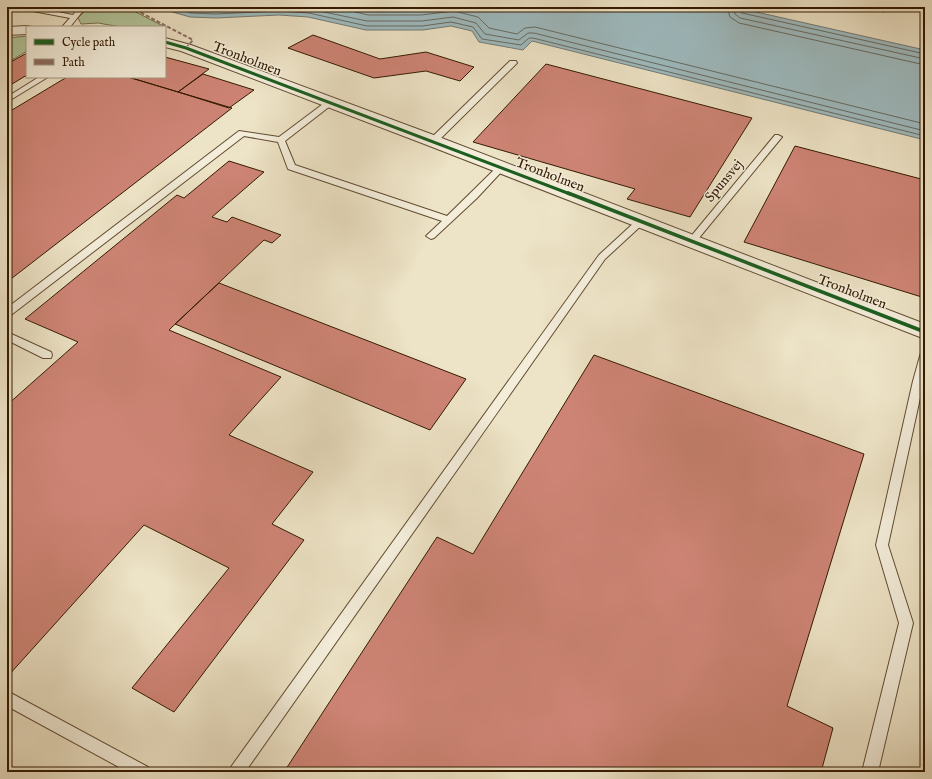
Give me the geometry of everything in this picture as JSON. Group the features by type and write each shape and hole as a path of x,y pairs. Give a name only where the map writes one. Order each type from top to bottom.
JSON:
{"street":[{"path":"7,31 26,30"},
{"name":"Tronholmen","path":"166,42 186,48 433,141 925,332"}],"lane":[{"path":"22,7 74,17"},
{"path":"67,26 83,7"},
{"path":"433,141 513,63"},
{"path":"7,100 42,78"},
{"path":"7,312 242,133 282,140 330,103"},
{"name":"Spunsvej","path":"691,242 778,137"},
{"path":"282,140 291,167 449,220"},
{"path":"431,236 474,196 500,168"},
{"path":"236,772 602,257 640,222"},
{"path":"7,336 47,355"},
{"path":"870,772 906,623 882,545 916,388 925,356"},
{"path":"7,698 143,772"}],"green space":[{"path":"89,7 126,7 163,26 115,26 98,23 81,24 78,18"},
{"path":"26,36 26,52 7,63 7,38"}],"water":[{"path":"162,7 734,7 925,50 925,140 532,41 523,50 479,42 472,31 451,26 423,30 366,30 308,17 279,15 216,18 190,17 169,11"}],"building":[{"path":"861,7 886,7 884,12"},
{"path":"313,35 380,59 426,52 474,67 460,81 426,71 374,78 288,48"},
{"path":"26,54 26,76 7,87 7,64"},
{"path":"166,57 209,69 178,92 131,78 166,78"},
{"path":"546,64 752,118 690,217 627,199 635,189 473,142"},
{"path":"203,74 254,90 229,108 178,92"},
{"path":"65,78 131,78 232,108 7,282 7,113"},
{"path":"795,146 925,180 925,298 744,242"},
{"path":"229,161 264,172 212,217 227,222 232,217 281,235 272,243 264,240 169,330 281,377 229,435 313,472 272,524 304,540 174,712 132,688 229,568 144,525 8,676 7,405 78,342 25,319 177,195 184,198"},
{"path":"219,283 466,379 430,430 175,324"},
{"path":"594,355 864,454 787,706 833,728 821,772 284,772 437,537 473,554"}],"marked path":[{"path":"130,7 193,40 186,48"}],"cycle path":[{"path":"166,42 186,48 433,141 925,332"}]}
